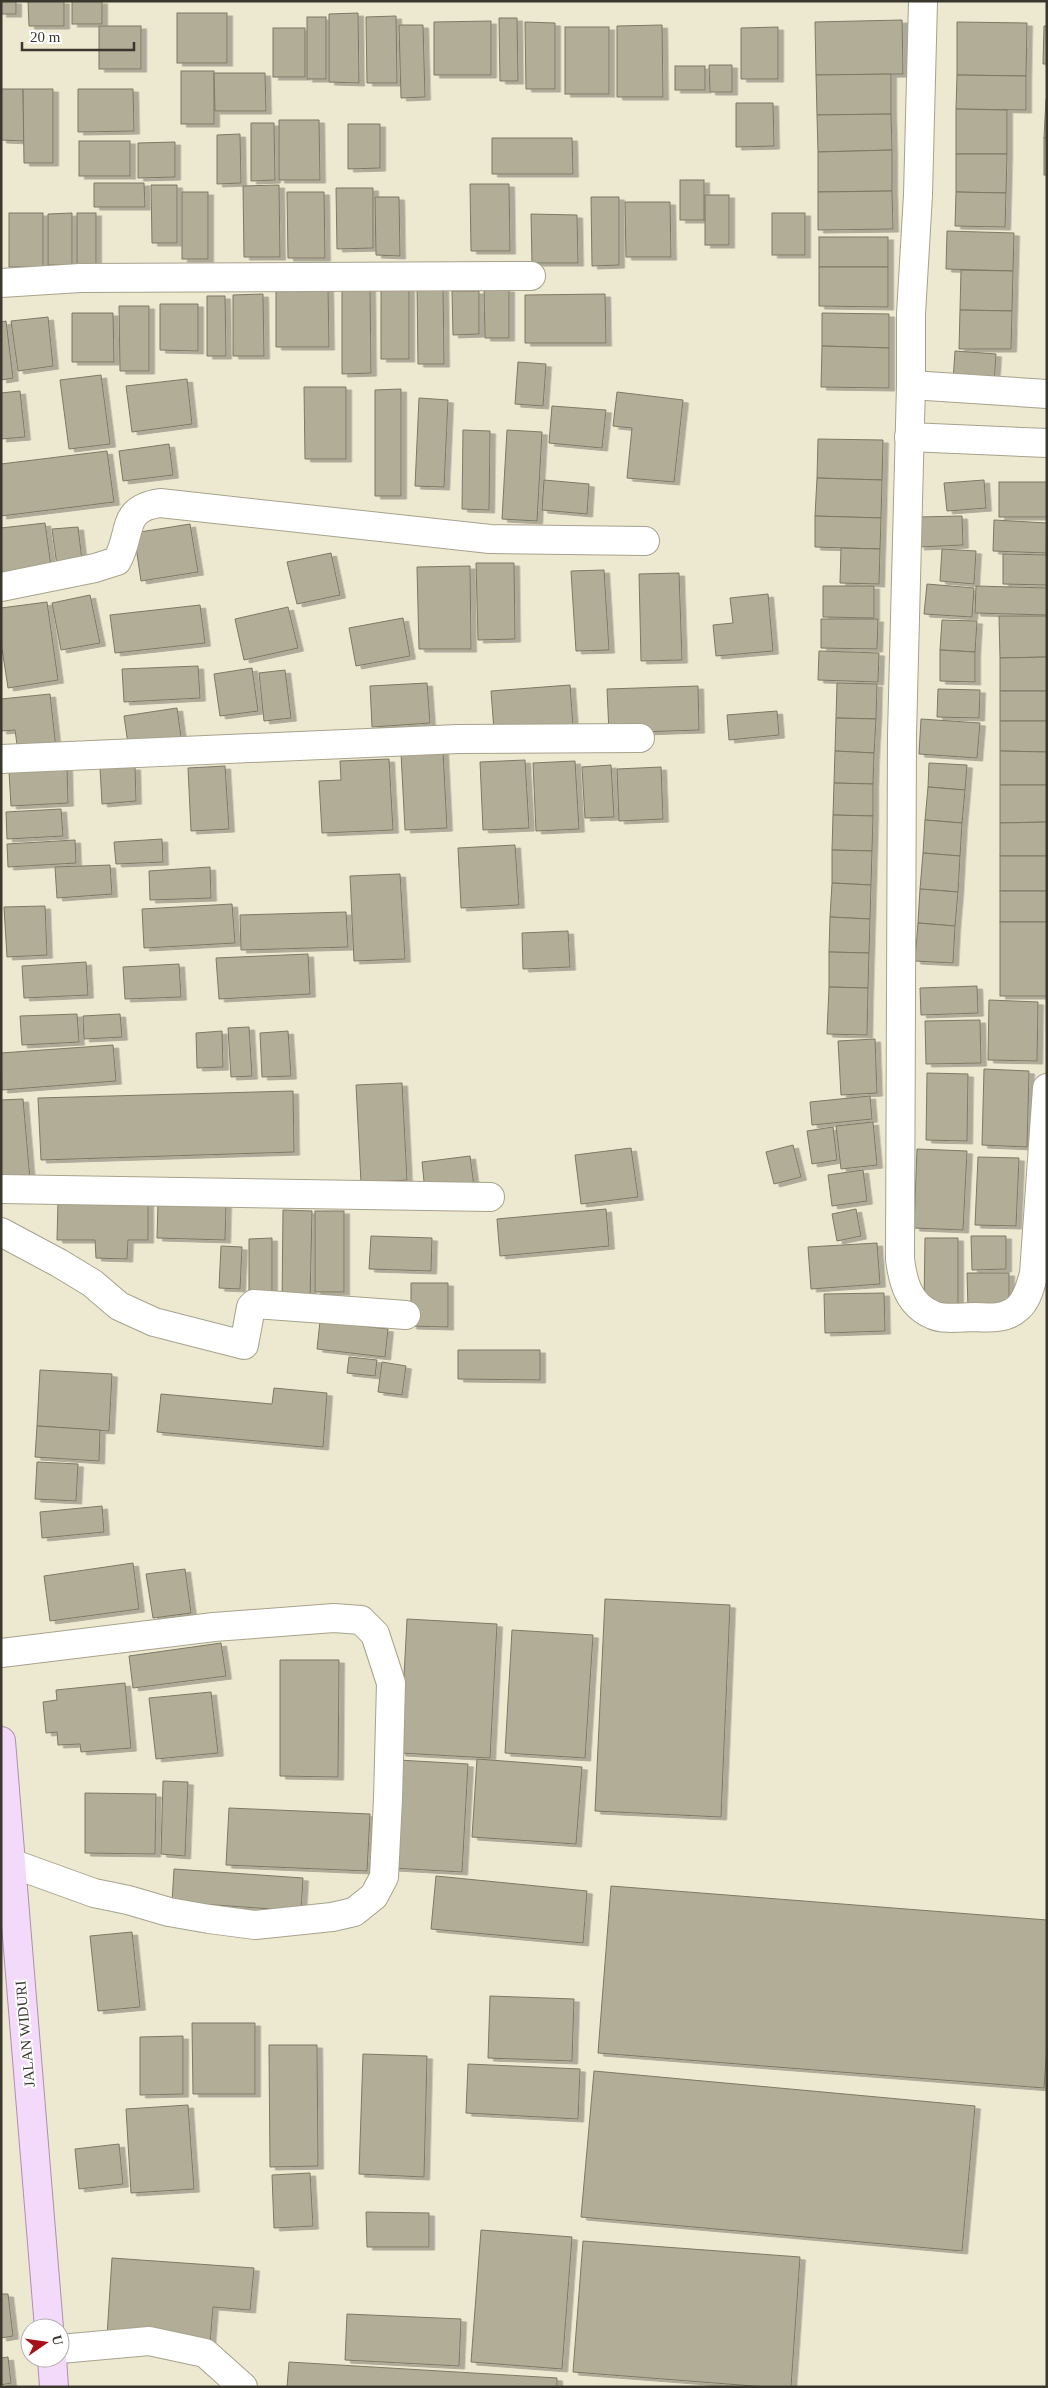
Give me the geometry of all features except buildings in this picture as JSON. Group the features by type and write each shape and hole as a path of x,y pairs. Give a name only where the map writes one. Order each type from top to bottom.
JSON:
{"main road":[{"name":"JALAN WIDURI","path":"1,1741 48,2318"},
{"path":"53,2368 54,2387"}],"street":[{"path":"923,1 918,195 911,314 911,385 902,735 900,1259 903,1280 909,1295 917,1304 934,1316 999,1318 1018,1309 1027,1296 1034,1274 1045,1150 1047,1088"},
{"path":"1,283 80,278 531,276"},
{"path":"911,385 1047,394"},
{"path":"909,437 1047,443"},
{"path":"1,587 96,568 117,561 134,512 143,506 160,503 490,539 645,541"},
{"path":"1,759 458,739 640,738"},
{"path":"1,1189 490,1196"},
{"path":"1,1232 92,1283 119,1306 154,1322 244,1345 251,1307 254,1304 406,1315"},
{"path":"1,1653 214,1627 334,1618 361,1620 375,1634 390,1683 388,1799 384,1878 374,1896 354,1912 332,1917 255,1925 209,1919 170,1912 94,1893 11,1863"},
{"path":"70,2348 149,2341 205,2353 243,2387"}]}
